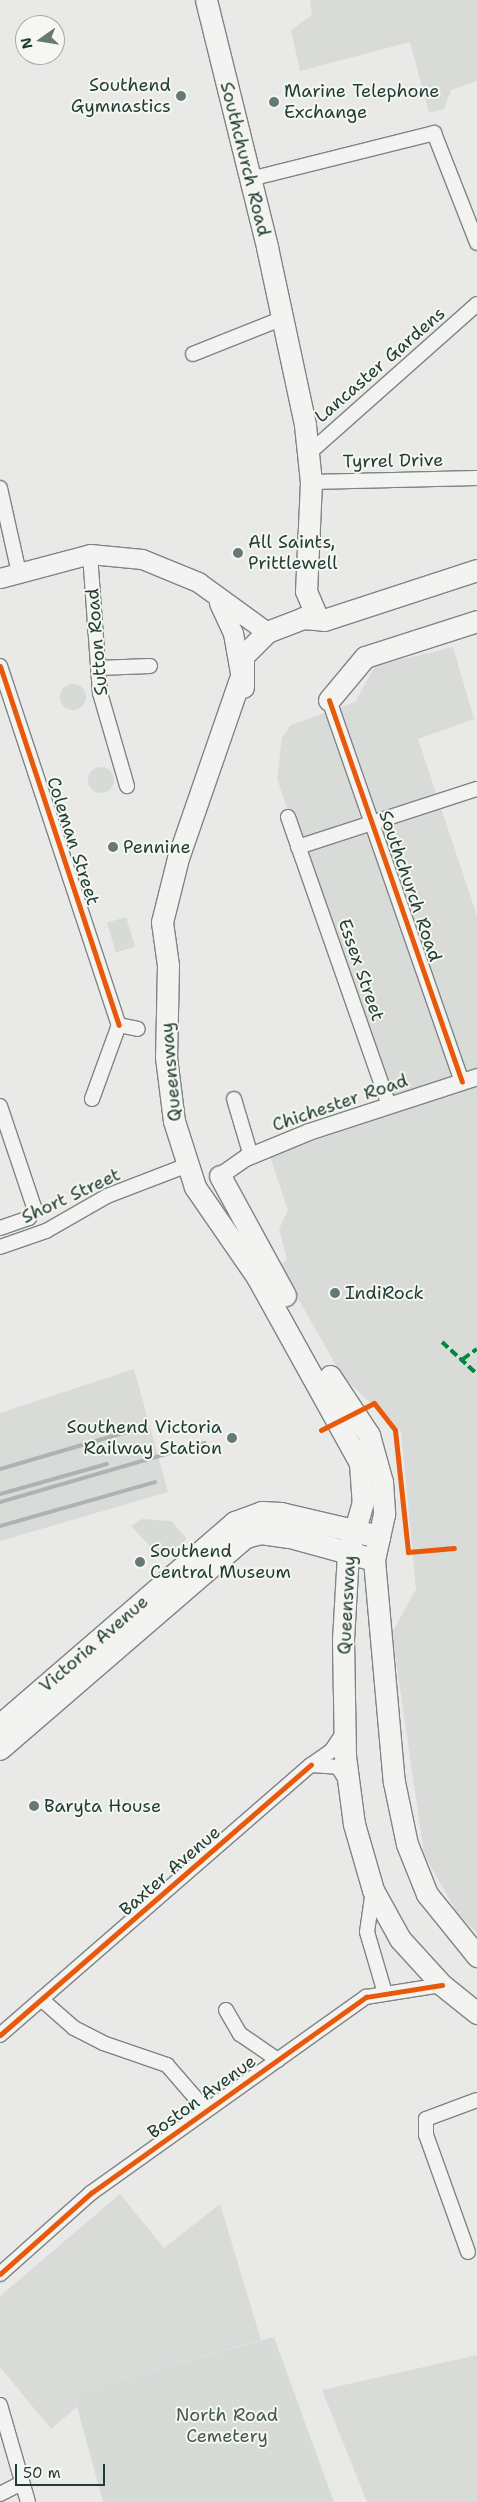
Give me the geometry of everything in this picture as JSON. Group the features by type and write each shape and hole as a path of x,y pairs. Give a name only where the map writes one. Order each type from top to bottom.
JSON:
{"highway":[{"name":"Victoria Avenue","path":"3,1738 236,1523 262,1513 281,1514 379,1537"},
{"name":"Victoria Avenue","path":"3,1738 246,1537 278,1535 374,1560"}],"main road":[{"name":"Southchurch Road","path":"206,0 283,318 308,454 311,482 306,591 321,620"},
{"path":"0,578 90,554 118,555 168,567 213,594 267,632"},
{"path":"241,679 249,646 267,632 303,618 321,620 477,570"},
{"path":"213,594 231,625 241,679"},
{"path":"329,700 342,689 353,666 372,653 477,621"},
{"name":"Queensway","path":"241,679 170,886 161,938 168,965 167,1072 185,1166 208,1210 257,1277 351,1441 363,1484 348,1553 343,1640 345,1730 354,1824 373,1890 400,1939 442,1985 477,2014"},
{"name":"Queensway","path":"220,1176 339,1392 369,1435 382,1482 384,1514 374,1560 394,1782 407,1844 427,1894 477,1956"}],"street":[{"path":"250,179 434,133 477,243"},
{"name":"Lancaster Gardens","path":"308,454 477,304"},
{"path":"194,354 283,318"},
{"name":"Tyrrel Drive","path":"311,482 477,478"},
{"path":"1,494 19,572"},
{"name":"Sutton Road","path":"90,554 100,693 127,786"},
{"name":"Coleman Street","path":"0,666 119,1025"},
{"path":"98,668 150,666"},
{"name":"Southchurch Road","path":"329,700 373,824 470,1080"},
{"path":"298,847 477,789"},
{"name":"Essex Street","path":"288,817 389,1106"},
{"path":"92,1098 119,1025 138,1029"},
{"name":"Chichester Road","path":"220,1176 251,1156 389,1106 470,1080"},
{"path":"234,1099 251,1156"},
{"path":"0,1106 34,1215 0,1228"},
{"name":"Short Street","path":"0,1247 46,1231 107,1196 185,1166"},
{"name":"Baxter Avenue","path":"0,2035 311,1765 331,1751 345,1730"},
{"path":"311,1765 338,1767 349,1785"},
{"path":"373,1890 367,1932 385,1992"},
{"name":"Boston Avenue","path":"0,2274 91,2193 366,1997 385,1992 442,1985"},
{"path":"41,1999 74,2028 96,2040 167,2065 206,2110"},
{"path":"226,2010 240,2034 278,2060"},
{"path":"468,2252 426,2135 426,2118 477,2100"},
{"path":"0,2405 28,2502"},
{"path":"0,2494 22,2483"}],"shaded area":[{"path":"310,0 477,0 477,81 451,90 444,109 429,113 410,42 300,71 291,30 312,15"},
{"path":"453,647 474,719 418,739 477,916 477,1933 457,1913 424,1854 392,1633 416,1589 401,1431 342,1376 279,1265 287,1260 279,1229 288,1210 270,1156 394,1113 277,779 282,737 291,725 355,702 375,666"},
{"path":"134,1369 168,1492 0,1541 0,1413"},
{"path":"120,2194 164,2248 220,2204 261,2340 73,2392 77,2407 51,2429 0,2367 0,2296"},
{"path":"477,2355 477,2502 367,2502 322,2390"}],"green space":[{"path":"73,684 82,688 86,697 82,706 73,710 64,706 60,697 64,688"},
{"path":"101,767 110,771 114,780 110,789 101,793 92,789 88,780 92,771"},
{"path":"126,917 135,947 116,952 107,923"},
{"path":"142,1519 171,1521 187,1539 162,1559 131,1526"},
{"name":"North Road Cemetery","path":"274,2337 334,2502 103,2502 73,2392"}],"railway":[{"path":"0,1469 140,1428"},
{"path":"0,1502 205,1443"},
{"path":"0,1494 107,1464"},
{"path":"0,1526 155,1482"}],"marked path":[{"path":"442,1342 477,1374"},
{"path":"463,1359 477,1349"}],"cycle path":[{"path":"0,666 119,1025"},
{"path":"329,700 462,1082"},
{"path":"321,1430 374,1403 395,1430 408,1552 454,1548"},
{"path":"0,2035 311,1765"},
{"path":"0,2274 91,2193 366,1997 442,1985"}],"place":[{"name":"Southend Gymnastics","path":"181,96"},
{"name":"Marine Telephone Exchange","path":"274,102"},
{"name":"All Saints, Prittlewell","path":"238,553"},
{"name":"Pennine","path":"113,847"},
{"name":"IndiRock","path":"335,1293"},
{"name":"Southend Victoria Railway Station","path":"232,1438"},
{"name":"Southend Central Museum","path":"140,1562"},
{"name":"Baryta House","path":"34,1806"}]}
